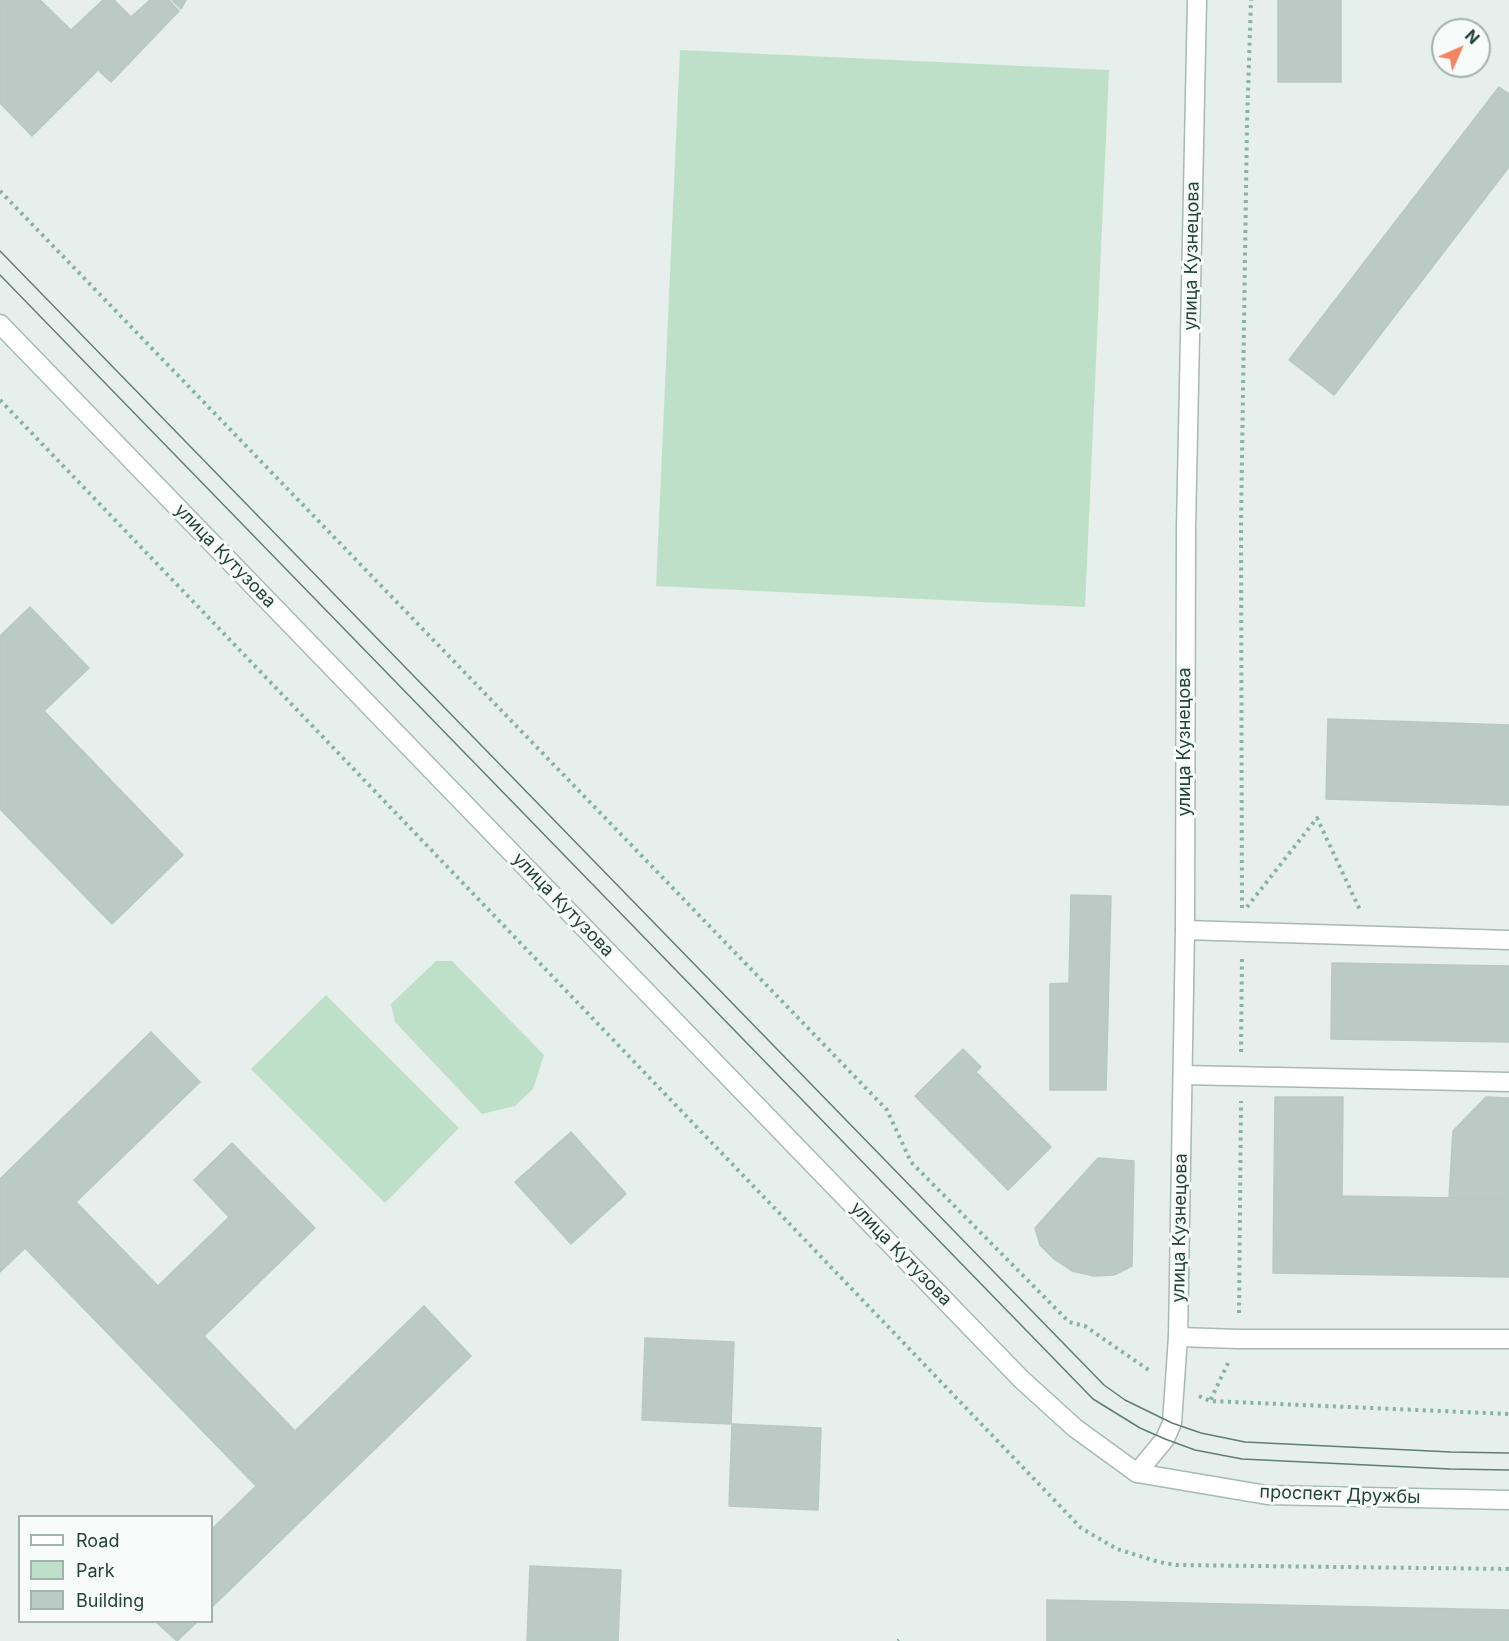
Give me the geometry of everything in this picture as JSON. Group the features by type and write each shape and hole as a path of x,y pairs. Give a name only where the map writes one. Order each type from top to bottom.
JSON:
{"main road":[{"name":"улица Кузнецова","path":"1137,1473 1165,1439 1172,1423 1178,1337 1185,930 1186,516 1197,0"},
{"name":"улица Кутузова","path":"0,324 1021,1379 1075,1428 1137,1473"},
{"path":"1185,930 1509,940"},
{"path":"1183,1075 1509,1082"},
{"path":"1178,1337 1239,1339 1509,1338"},
{"name":"проспект Дружбы","path":"1137,1473 1267,1495 1509,1500"}],"path":[{"path":"1251,0 1241,525 1242,913 1317,818 1372,936"},
{"path":"0,191 887,1110 911,1161 1069,1322 1085,1326 1163,1381 1210,1401 1509,1414"},
{"path":"0,400 1081,1528 1117,1549 1176,1565 1509,1569"},
{"path":"1210,1401 1239,1339 1242,932"}],"green space":[{"path":"680,50 1109,70 1085,607 656,586"},
{"path":"436,961 452,961 544,1055 533,1089 515,1106 482,1114 395,1022 391,1004"},
{"path":"326,995 459,1128 385,1203 251,1069"}],"building":[{"path":"0,0 40,0 71,30 103,0 114,0 131,17 150,0 169,0 179,11 111,82 98,70 32,136 0,103"},
{"path":"172,0 186,0 181,9"},
{"path":"1278,0 1341,0 1341,82 1278,82"},
{"path":"1499,87 1509,94 1509,167 1334,395 1289,360"},
{"path":"30,607 89,668 44,711 183,855 112,924 0,809 0,636"},
{"path":"1328,719 1509,725 1509,805 1326,799"},
{"path":"1071,895 1111,896 1106,1090 1050,1090 1050,984 1069,983"},
{"path":"1332,963 1509,966 1509,1042 1331,1039"},
{"path":"151,1032 200,1082 76,1202 158,1286 229,1217 194,1180 232,1143 315,1228 204,1336 295,1431 424,1306 471,1356 213,1606 213,1528 256,1486 25,1248 0,1272 0,1179"},
{"path":"963,1049 981,1067 976,1072 1051,1147 1008,1190 915,1096"},
{"path":"1275,1097 1343,1097 1342,1196 1509,1199 1509,1277 1273,1273"},
{"path":"1486,1097 1509,1098 1509,1199 1449,1198 1453,1131"},
{"path":"571,1132 626,1194 571,1244 515,1182"},
{"path":"1098,1158 1134,1161 1132,1266 1114,1275 1094,1276 1072,1271 1054,1259 1040,1245 1035,1228"},
{"path":"645,1338 734,1342 731,1424 642,1420"},
{"path":"732,1424 821,1428 818,1510 729,1506"},
{"path":"530,1566 621,1570 618,1641 527,1641"},
{"path":"1047,1600 1509,1610 1509,1641 1047,1641"},
{"path":"157,1623 196,1623 177,1641"}],"tram line":[{"path":"0,251 1104,1385 1125,1400 1172,1423 1201,1433 1245,1442 1509,1453"},
{"path":"0,275 1093,1399 1140,1428 1165,1439 1195,1450 1242,1459 1509,1470"}]}
